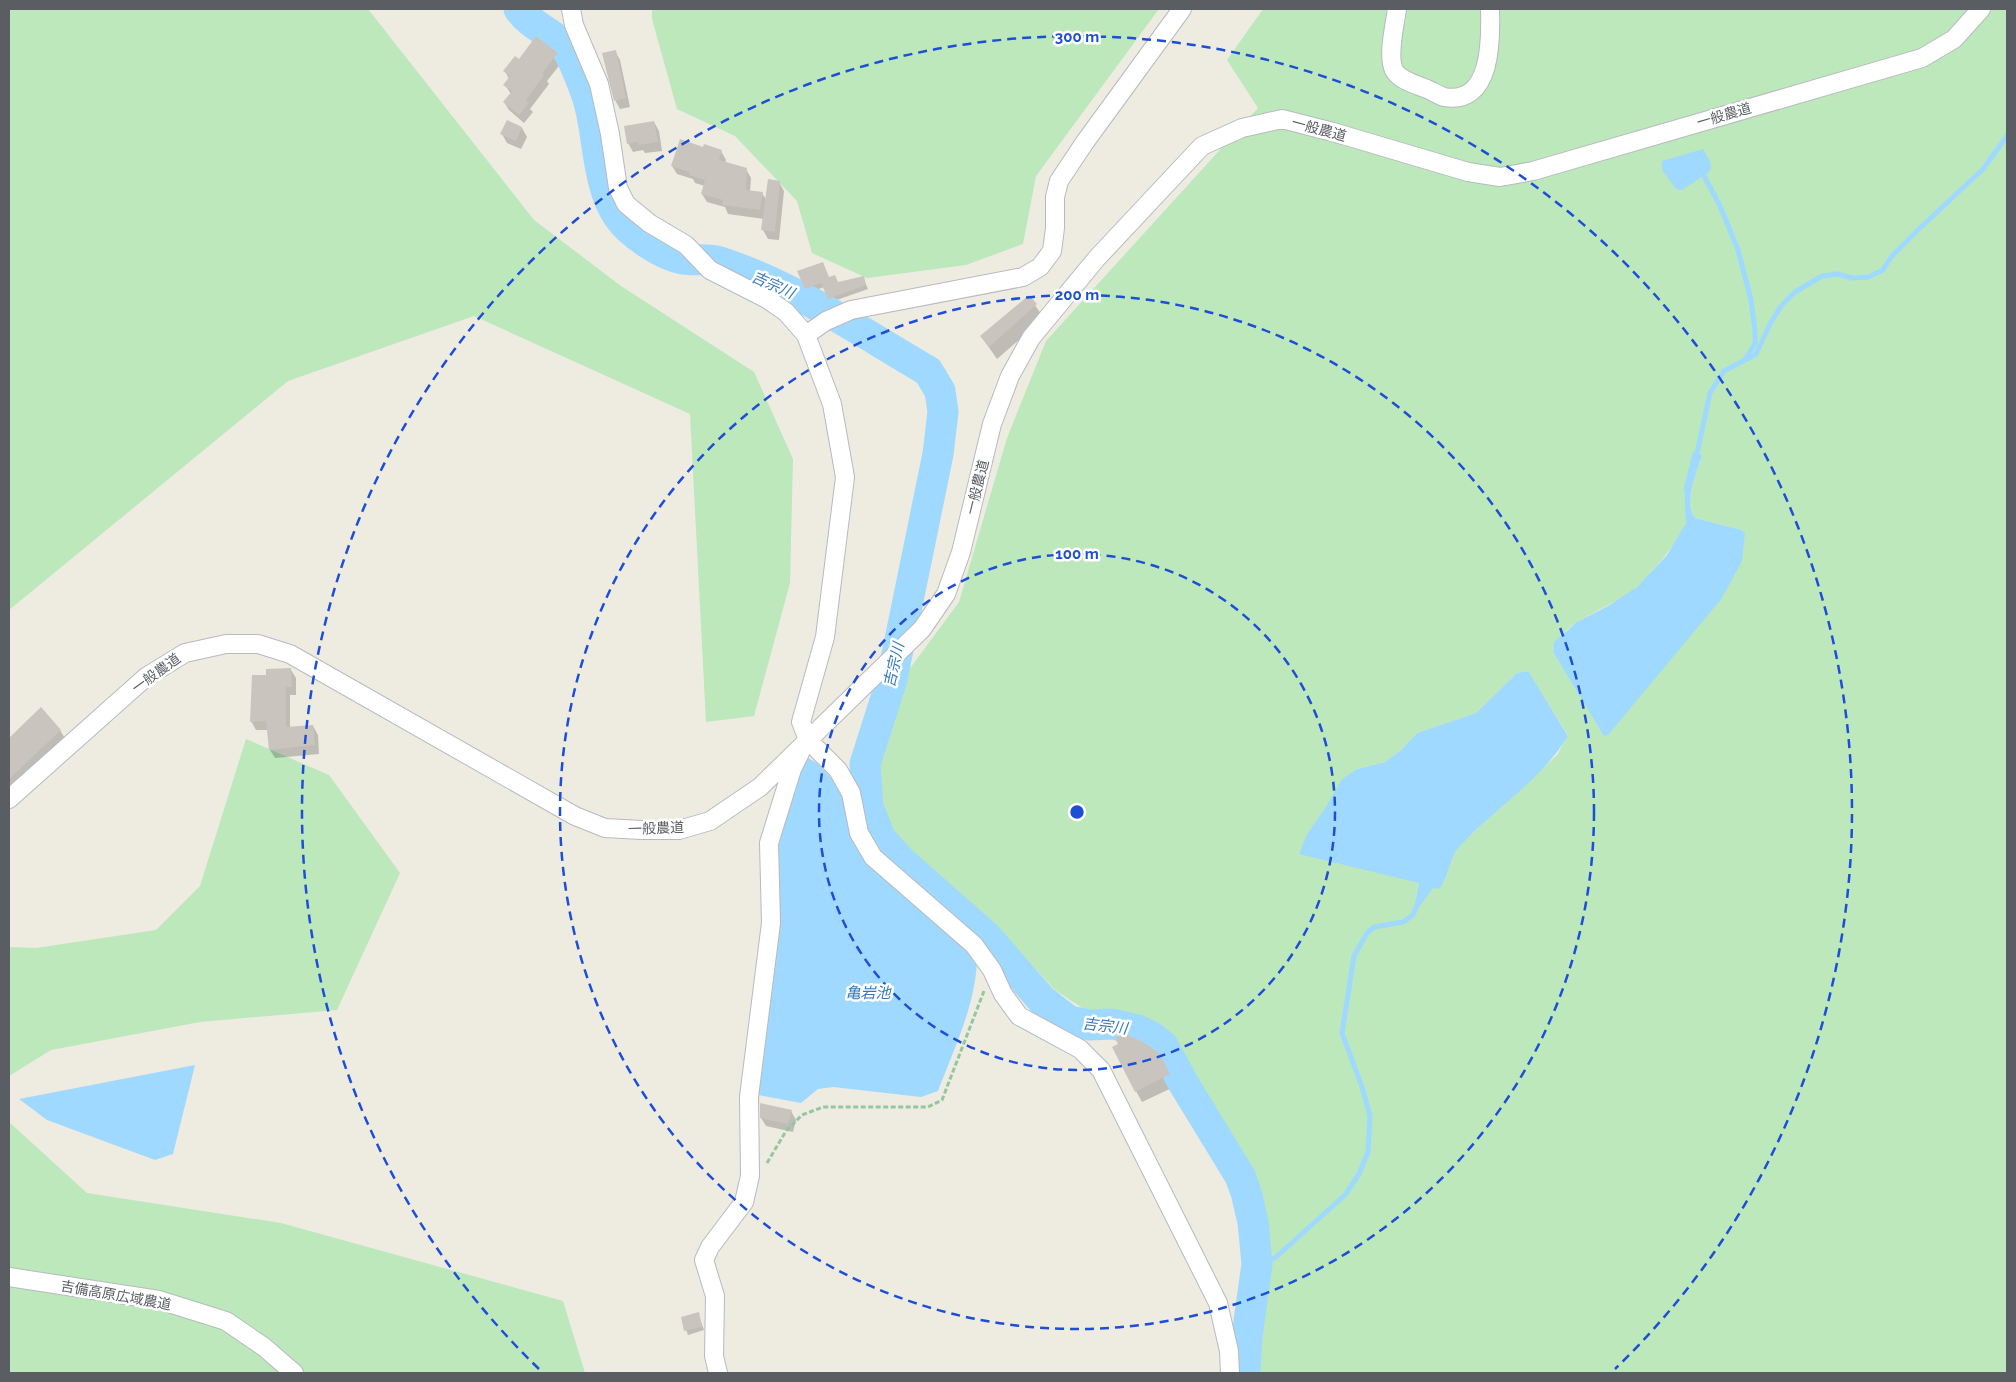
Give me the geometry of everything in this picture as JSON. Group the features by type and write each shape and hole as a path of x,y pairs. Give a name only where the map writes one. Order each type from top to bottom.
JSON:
{"street":[{"path":"571,9 574,25 599,84 610,134 618,188 626,204 649,223 686,245 710,270 761,296 786,312 806,335 832,404 844,477 825,637 801,722 808,740 838,770 851,793 859,833 873,857 974,945 992,970 1004,994 1019,1016 1080,1049 1101,1070 1218,1302 1229,1351 1230,1373"},
{"path":"806,335 826,321 851,310 1023,277 1040,267 1052,251 1055,228 1054,198 1059,181 1085,142 1182,9"},
{"path":"1397,9 1391,60 1394,71 1403,78 1444,97 1461,97 1476,88 1485,72 1491,34 1490,9"},
{"name":"一般農道","path":"9,798 146,677 184,653 226,644 258,644 290,654 575,816 605,828 679,830 710,821 760,787 922,629 946,594 961,552 992,424 1010,376 1031,338 1097,258 1202,146 1242,128 1282,119 1468,172 1500,177 1533,171 1922,58 1954,39 1981,9"},
{"path":"718,1373 714,1356 715,1296 704,1260 710,1247 744,1202 750,1176 750,1097 771,924 769,843 792,769 808,740"},
{"name":"吉備高原広域農道","path":"9,1278 159,1300 226,1321 264,1347 294,1373"}],"path":[{"path":"763,1170 786,1131 802,1115 823,1106 928,1106 942,1100 992,970"}],"green space":[{"path":"9,9 368,9 534,220 621,286 754,372 793,459 790,583 754,716 706,722 690,414 474,316 288,381 9,610"},
{"path":"652,9 1159,9 1036,176 1023,244 966,265 867,278 812,253 797,201 735,136 677,109 652,19"},
{"path":"1263,9 2007,9 2007,1373 1260,1373 1265,1246 1257,1187 1167,1032 1139,1016 1084,1009 1055,990 995,925 898,840 882,803 880,766 908,671 959,602 1007,438 1046,341 1258,108 1227,60","holes":["1702,455 1694,478 1691,495 1690,504 1695,518 1742,530 1745,533 1605,736 1553,652 1557,641 1576,623 1628,594 1638,586 1672,546 1686,523 1686,484","1527,671 1568,735 1557,755 1459,846 1448,866 1443,883 1433,888 1414,907 1419,883 1307,834 1357,769 1385,762 1401,750 1417,733 1476,713 1517,673"]},
{"path":"246,739 329,775 400,873 337,1010 200,1022 51,1050 9,1076 9,947 36,948 156,930 200,886"},
{"path":"9,1122 87,1193 281,1223 563,1301 585,1373 9,1373"}],"water":[{"path":"1703,149 1711,166 1709,172 1682,190 1676,189 1662,170 1662,161"},
{"path":"1693,452 1702,455 1692,487 1690,504 1695,518 1742,530 1745,533 1742,561 1722,598 1608,735 1604,736 1553,652 1554,642 1577,622 1608,606 1637,587 1667,555 1686,523 1684,487"},
{"path":"1528,671 1568,736 1557,752 1532,780 1461,845 1454,855 1439,889 1433,888 1420,906 1414,907 1419,883 1299,854 1307,834 1342,779 1357,769 1385,762 1401,750 1417,733 1476,713 1517,673"},
{"name":"亀岩池","path":"808,758 817,763 834,781 844,801 863,856 977,961 968,1011 938,1091 921,1097 833,1087 818,1089 801,1103 758,1095 776,945 779,842 801,763"},
{"path":"195,1065 173,1154 155,1160 47,1120 19,1099"}],"building":[{"path":"536,36 558,53 542,73 544,75 526,100 529,103 519,115 503,102 512,91 503,85 510,76 503,71 515,56 519,59"},
{"path":"616,50 626,98 614,101 602,53"},
{"path":"507,120 522,127 516,141 500,134"},
{"path":"654,121 658,142 639,145 638,142 627,144 624,126"},
{"path":"680,139 703,147 704,144 722,150 719,160 747,168 746,190 763,192 760,210 722,205 723,200 701,194 705,180 689,175 690,172 671,166"},
{"path":"768,179 780,181 775,232 761,230"},
{"path":"823,262 829,277 835,275 838,282 864,276 866,285 828,299 821,283 805,289 797,271"},
{"path":"1029,295 1037,304 989,347 980,336"},
{"path":"291,668 292,687 286,687 286,727 313,725 315,745 269,750 266,721 250,722 252,675 266,675 266,669"},
{"path":"41,707 61,730 9,779 9,738"},
{"path":"1124,1033 1143,1042 1159,1053 1170,1074 1135,1092 1112,1047 1118,1044 1115,1038"},
{"path":"760,1103 792,1110 788,1124 760,1118"},
{"path":"699,1312 702,1327 684,1331 681,1317"}],"waterway":[{"name":"吉宗川","path":"519,9 530,20 560,42 570,55 588,100 601,169 610,202 618,216 630,230 647,243 675,257 688,260 720,262 747,272 801,297 928,371 940,391 943,412 938,454 892,679 865,764 868,807 881,839 903,863 987,937 1042,1000 1069,1021 1089,1025 1113,1024 1138,1030 1152,1037 1163,1046 1240,1176 1246,1192 1253,1222 1257,1264 1247,1336 1245,1373"},
{"path":"1747,359 1756,354 1781,306 1795,292 1822,276 1838,274 1852,278 1868,277 1883,270 1892,256 1983,169 2007,136"},
{"path":"1696,458 1710,393 1724,371 1745,360 1755,343 1751,300 1738,250 1720,206 1701,170"},
{"path":"1257,1264 1275,1258 1345,1195 1359,1174 1368,1152 1370,1116 1362,1087 1342,1033 1354,956 1367,933 1374,927 1403,922 1413,915 1419,900"}]}
